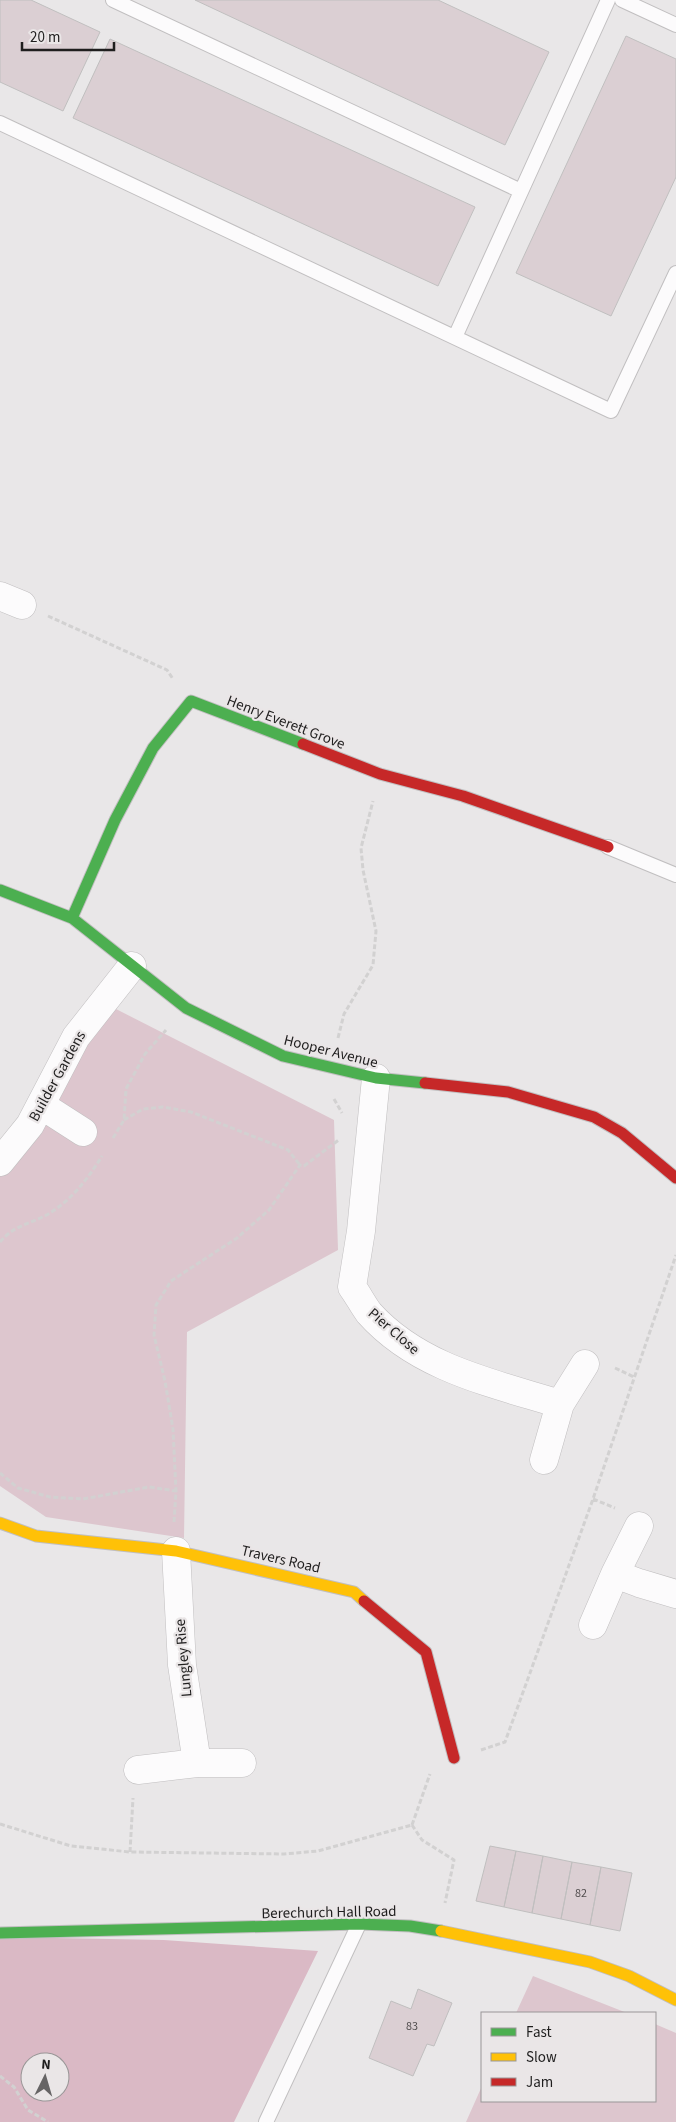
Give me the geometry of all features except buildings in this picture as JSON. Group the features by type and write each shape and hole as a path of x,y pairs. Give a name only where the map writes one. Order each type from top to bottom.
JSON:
{"street":[{"name":"Henry Everett Grove","path":"191,701 380,774 463,796 608,847"},
{"path":"72,918 115,820 153,748 191,701"},
{"name":"Hooper Avenue","path":"0,890 72,918 186,1008 283,1056 376,1078 508,1092 594,1117 622,1133 676,1178"},
{"name":"Builder Gardens","path":"0,1162 30,1126 76,1037 132,966"},
{"name":"Pier Close","path":"376,1078 360,1231 352,1287 369,1312 418,1354 460,1373 560,1404"},
{"path":"41,1105 83,1132"},
{"path":"544,1460 560,1404 585,1364"},
{"name":"Travers Road","path":"0,1524 36,1536 176,1551 354,1592 426,1652 454,1758"},
{"path":"593,1625 615,1574 639,1526"},
{"name":"Lungley Rise","path":"176,1551 182,1665 196,1763"},
{"path":"615,1574 639,1584 676,1594"},
{"path":"138,1770 196,1763 242,1763"},
{"name":"Berechurch Hall Road","path":"0,1933 359,1924 410,1926 590,1962 629,1976 676,2000"}],"lane":[{"path":"113,0 522,191"},
{"path":"455,337 608,0"},
{"path":"622,0 676,25"},
{"path":"0,122 611,411 676,273"},
{"path":"608,847 676,875"},
{"path":"266,2122 359,1924"}],"path":[{"path":"11,600 167,670 191,701"},
{"path":"342,1114 328,1090 344,1014 373,965 376,931 363,870 361,848 380,774"},
{"path":"124,1120 143,1109 163,1107 191,1112 288,1150 304,1166 344,1136"},
{"path":"176,1551 173,1429 165,1381 154,1335 156,1305 171,1281 237,1238 269,1210 300,1164"},
{"path":"412,1826 434,1765 506,1742 590,1507 676,1255"},
{"path":"0,1473 18,1488 50,1497 83,1499 149,1488 176,1491"},
{"path":"130,1852 134,1784 138,1770"},
{"path":"0,1824 71,1846 130,1852 274,1854 318,1851 412,1826"},
{"path":"410,1926 443,1912 454,1860 422,1840 412,1826"},
{"path":"0,2076 14,2086 28,2110 48,2122"}],"shaded area":[{"path":"114,1008 334,1120 338,1250 187,1332 184,1538 46,1517 0,1486 0,1152"},
{"path":"0,1937 164,1940 318,1951 234,2122 0,2122"},
{"path":"533,1976 624,2012 516,2012"},
{"path":"656,2024 676,2033 676,2122 466,2122 481,2088 481,2102 656,2102"}],"traffic: fast":[{"path":"72,918 115,820 153,748 191,701 303,744"},
{"path":"0,890 72,918 186,1008 283,1056 376,1078 425,1083"},
{"path":"0,1933 359,1924 410,1926 441,1931"}],"traffic: slow":[{"path":"0,1523 36,1536 176,1551 354,1592 364,1601"},
{"path":"441,1931 590,1962 629,1976 676,2000"}],"traffic: jam":[{"path":"303,744 380,774 463,796 608,847"},
{"path":"425,1083 508,1092 594,1117 622,1133 676,1178"},
{"path":"364,1601 426,1652 454,1758"}]}
